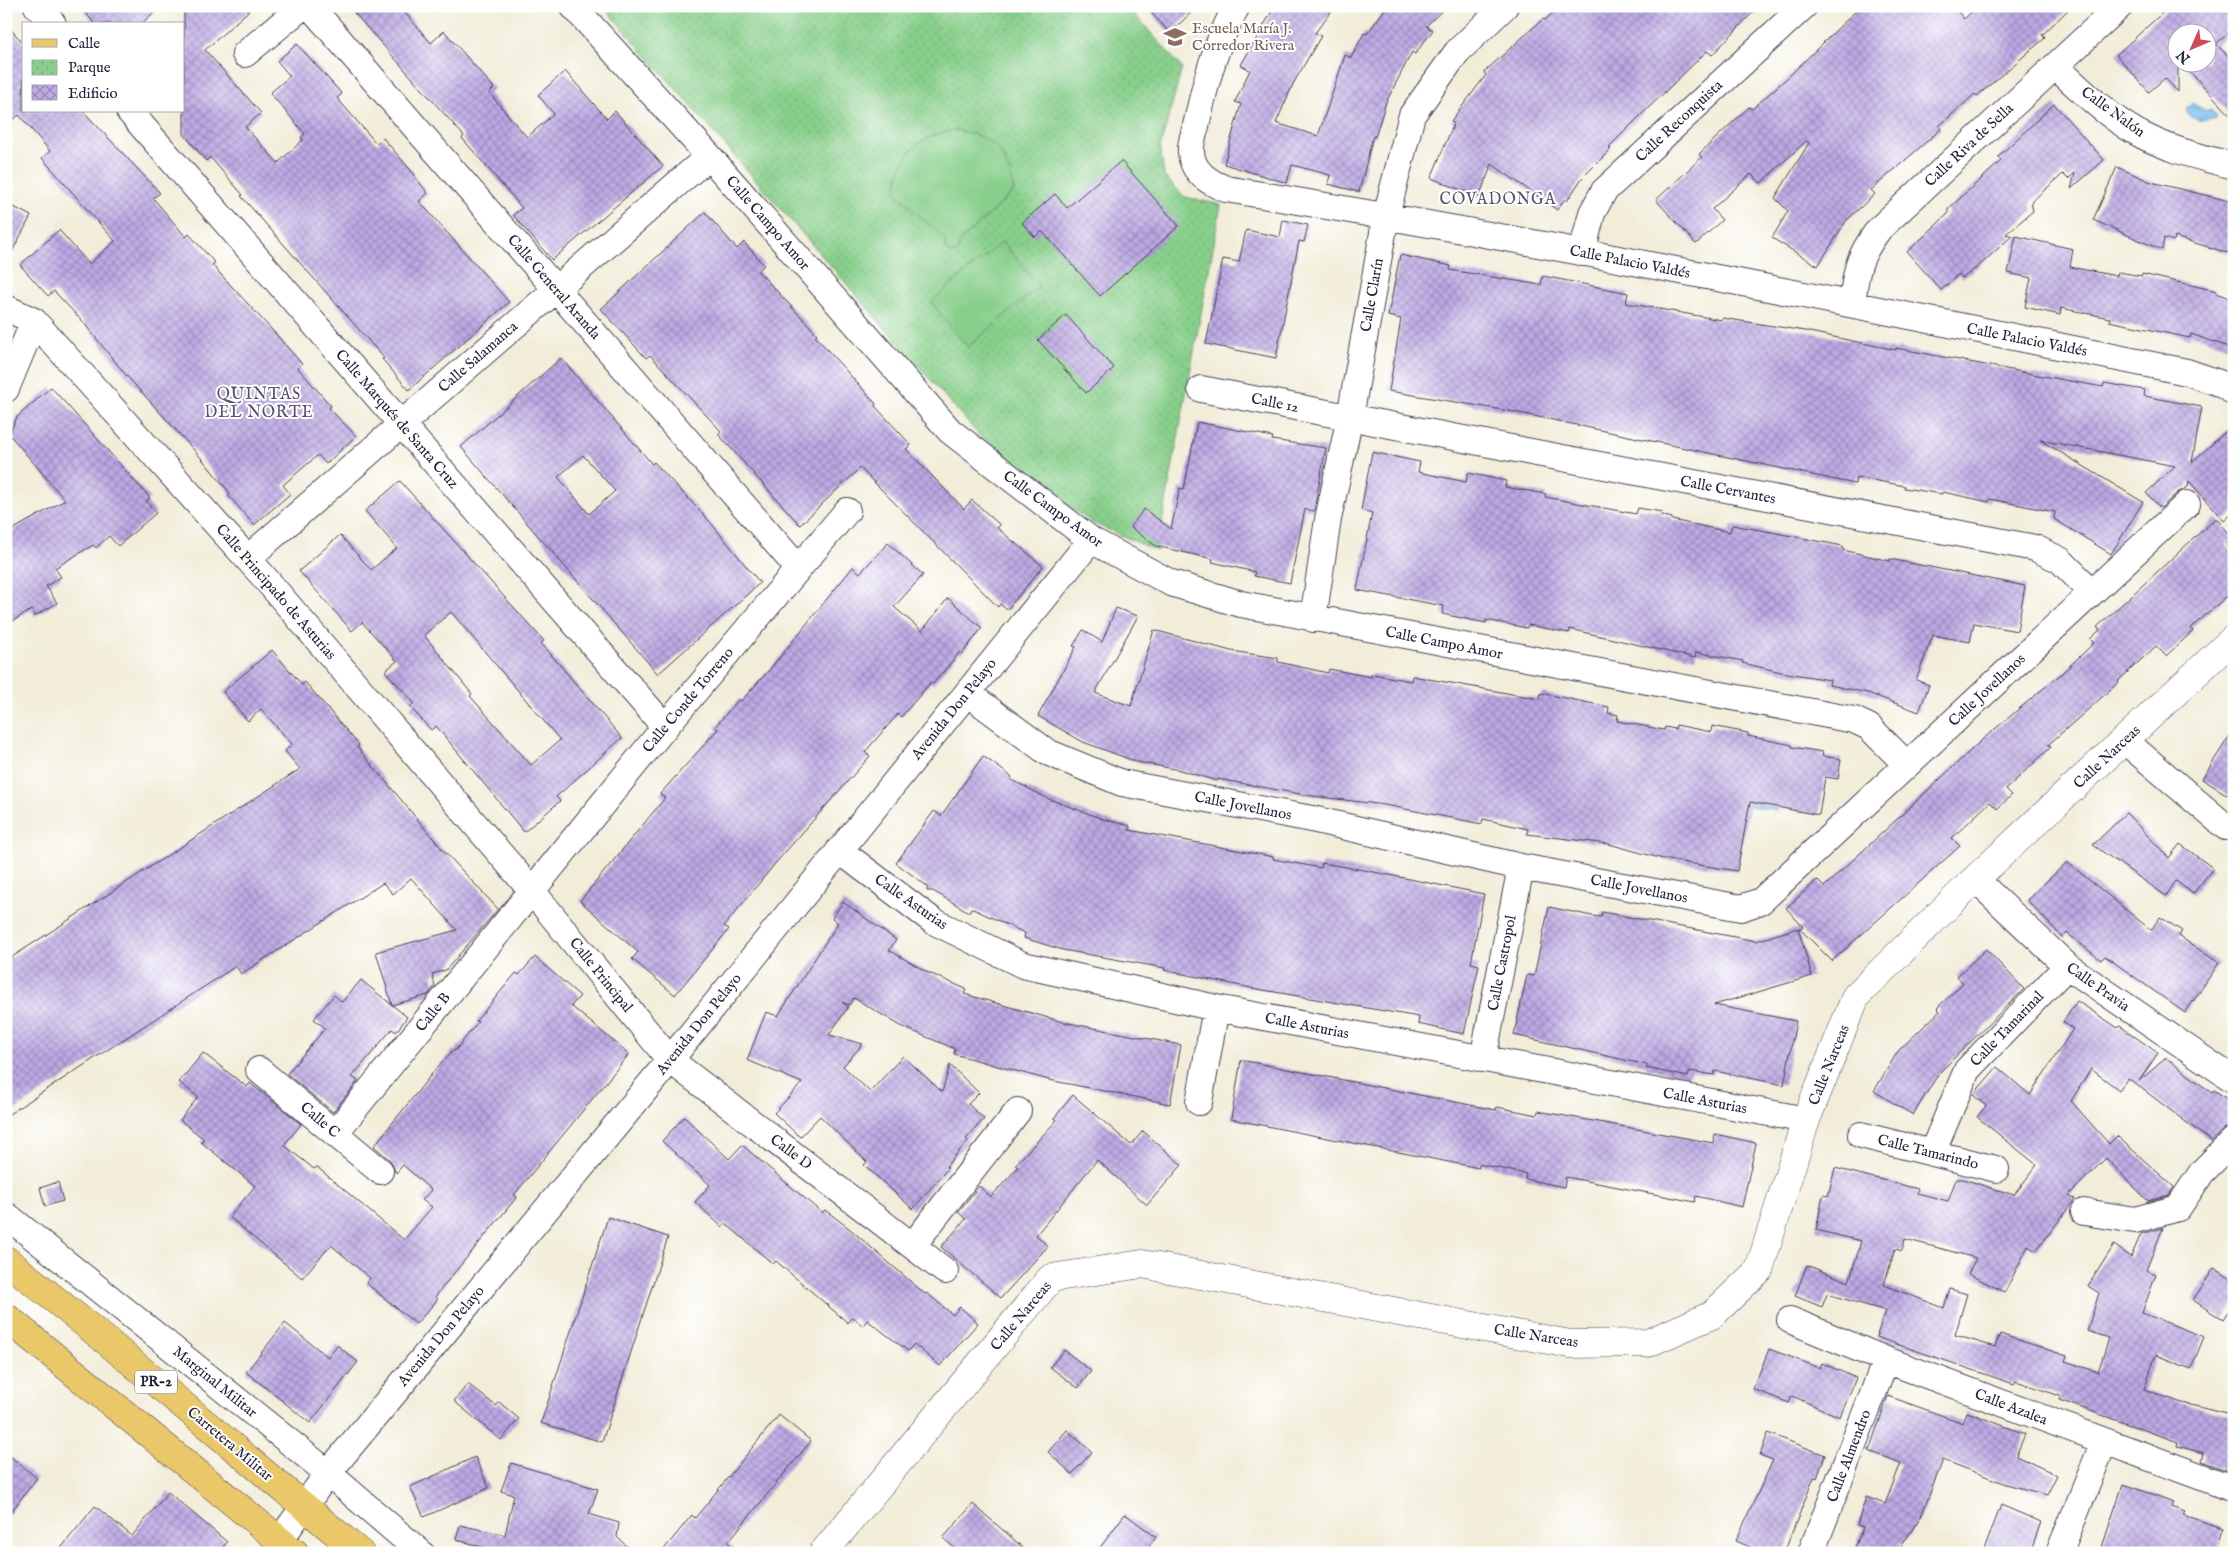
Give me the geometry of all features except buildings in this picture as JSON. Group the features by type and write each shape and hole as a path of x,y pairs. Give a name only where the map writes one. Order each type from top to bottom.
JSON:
{"main road":[{"name":"Carretera Militar","path":"6,1260 104,1338 360,1553"},
{"path":"6,1317 287,1546"}],"street":[{"path":"37,6 50,22"},
{"path":"245,54 303,6"},
{"name":"Calle General Aranda","path":"310,6 798,568"},
{"name":"Calle Campo Amor","path":"573,6 709,156 950,431 1091,540 1171,583 1241,604 1854,720 1869,727 1907,764"},
{"name":"Calle Palacio Valdés","path":"1236,6 1206,77 1191,152 1195,165 1202,176 1213,185 1226,190 1386,216 1852,304 2187,372 2219,383 2234,392"},
{"name":"Calle Clarín","path":"1313,619 1328,519 1350,417 1386,216 1412,115 1457,52 1505,6"},
{"name":"Calle Reconquista","path":"1582,253 1592,213 1604,192 1804,6"},
{"name":"Calle Riva de Sella","path":"1852,304 1856,273 1864,249 1878,228 2120,6"},
{"name":"Calle Nalón","path":"2055,66 2095,102 2134,131 2168,147 2234,166"},
{"name":"Calle Marqués de Santa Cruz","path":"130,112 666,727"},
{"name":"Calle Salamanca","path":"248,558 709,156"},
{"name":"Calle Principado de Asturias","path":"6,308 34,321 248,558 532,891"},
{"path":"6,390 34,321"},
{"name":"Calle 12","path":"1201,389 1350,417"},
{"name":"Calle Cervantes","path":"1350,417 2035,548 2060,560 2092,592"},
{"name":"Calle Jovellanos","path":"967,693 1047,752 1122,783 1312,819 1521,866 1741,908 1761,901 2187,504"},
{"name":"Calle Conde Torreno","path":"532,891 847,511"},
{"name":"Avenida Don Pelayo","path":"287,1546 304,1505 328,1473 670,1060 1091,540"},
{"name":"Calle Narceas","path":"823,1553 1051,1278 1142,1264 1570,1344 1648,1343 1712,1315 1759,1270 1806,1120 1856,996 1975,879 2234,638"},
{"path":"2125,741 2226,827"},
{"name":"Calle Asturias","path":"839,850 933,921 1023,965 1216,1008 1806,1120"},
{"name":"Calle Castropol","path":"1483,1059 1521,866"},
{"name":"Calle Pravia","path":"1975,879 2067,966 2234,1080"},
{"name":"Calle Principal","path":"532,891 670,1060"},
{"name":"Calle B","path":"335,1132 532,891"},
{"name":"Calle Tamarinal","path":"1932,1153 1967,1070 2067,966"},
{"path":"1199,1102 1216,1008"},
{"name":"Calle D","path":"670,1060 945,1271"},
{"name":"Calle C","path":"259,1070 380,1171"},
{"path":"913,1245 1018,1111"},
{"name":"Calle Tamarindo","path":"1861,1135 1996,1169"},
{"path":"2084,1212 2135,1220 2178,1208 2202,1172 2234,1140"},
{"name":"Marginal Militar","path":"6,1215 328,1473 421,1553"},
{"name":"Calle Azalea","path":"1790,1320 1886,1360 2234,1489"},
{"name":"Calle Almendro","path":"1811,1553 1886,1360"},
{"path":"2059,1553 2104,1442"}],"green space":[{"path":"603,6 1127,6 1182,68 1160,148 1164,176 1185,197 1221,205 1157,551 1093,523 1030,481 984,441"},
{"path":"954,130 979,136 996,148 1007,166 1014,191 959,242 959,250 952,254 946,250 945,239 896,193 901,168 912,150 929,137"},
{"path":"1002,242 1039,286 968,347 931,302"}],"water":[{"path":"2192,103 2206,111 2211,109 2216,115 2215,118 2204,121 2197,120 2187,113 2187,108"},
{"path":"1748,791 1779,797 1777,811 1745,805"}],"place":[{"name":"Escuela María J. Corredor Rivera","path":"1175,37"}],"district":[{"name":"COVADONGA","path":"1498,200"},
{"name":"QUINTAS DEL NORTE","path":"259,404"}]}
